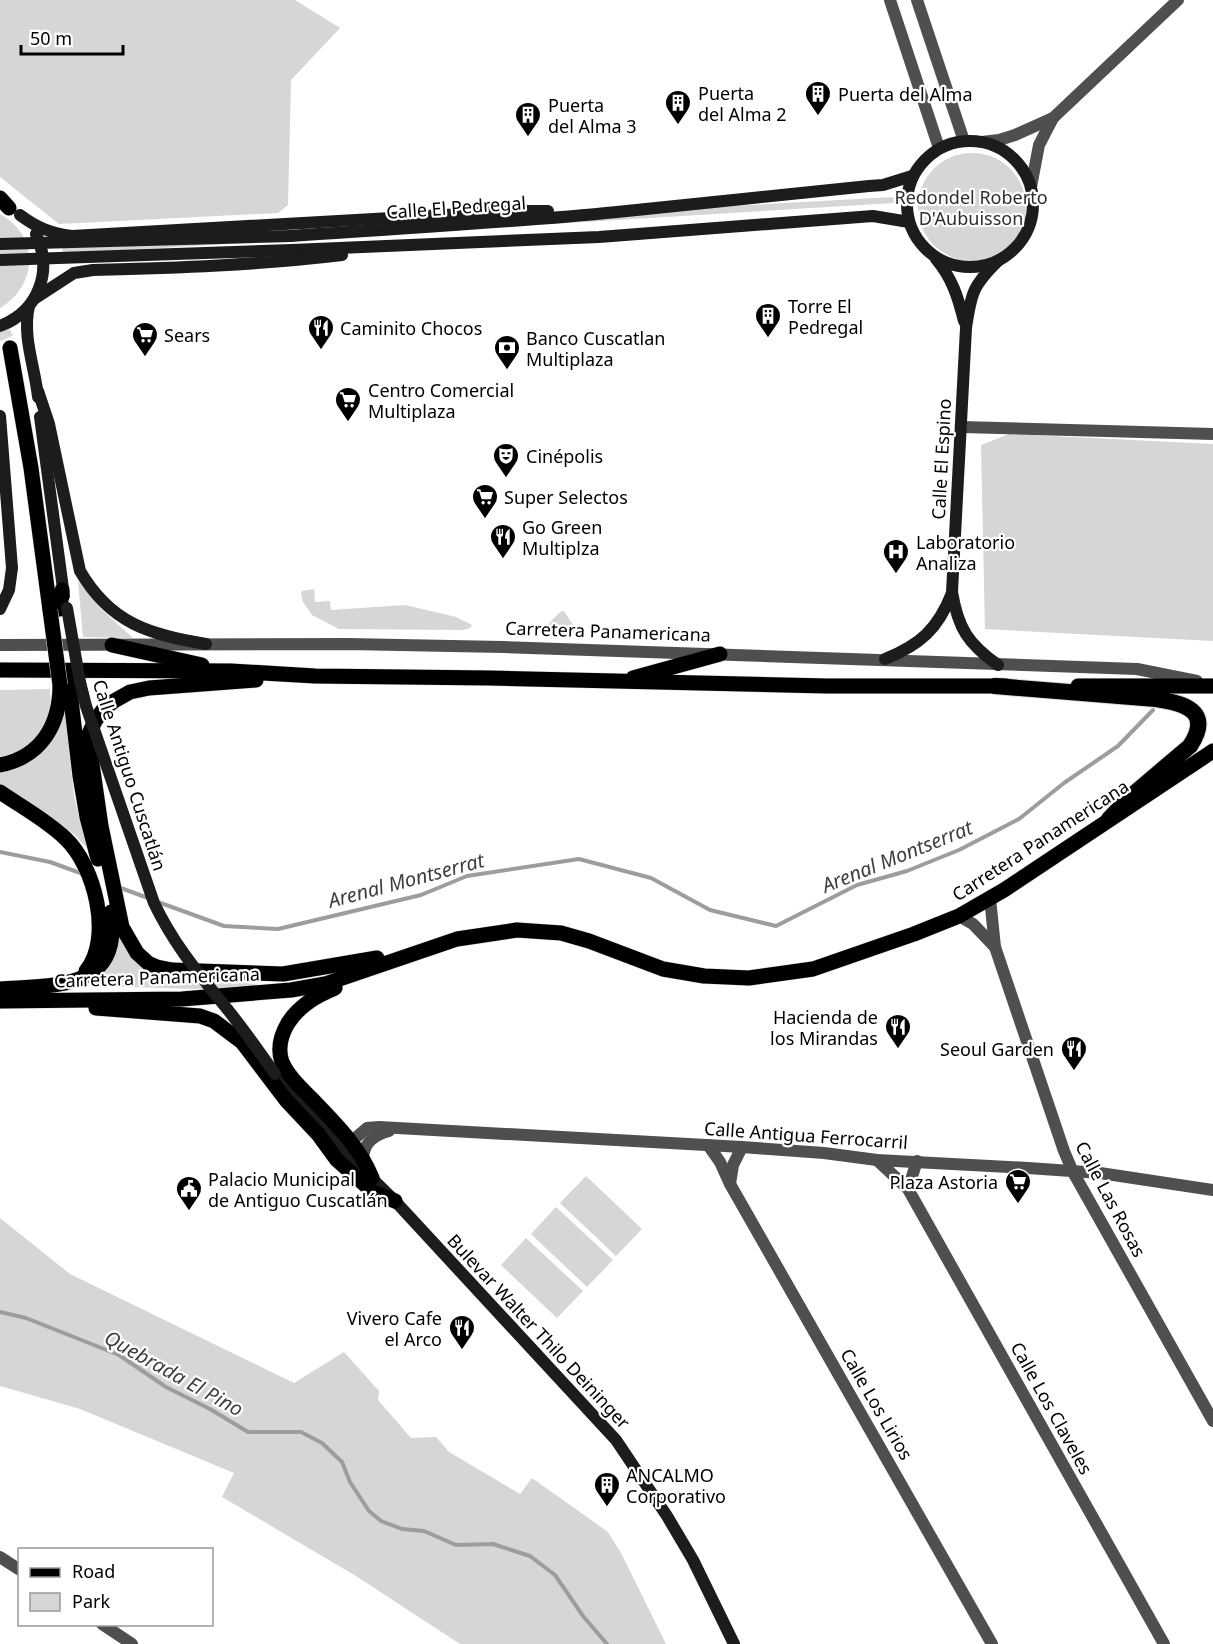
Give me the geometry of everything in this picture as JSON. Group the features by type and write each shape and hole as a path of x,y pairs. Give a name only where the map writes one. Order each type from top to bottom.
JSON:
{"highway":[{"path":"995,686 1156,699 1179,702 1194,710 1199,723 1197,738 1109,819"}],"main road":[{"path":"964,141 982,142 998,147 1013,157 1024,171 1031,187 1033,204 1031,221 1024,237 1013,250 999,260 983,266 964,267 946,262 930,253 917,239 909,222 907,195 912,176 923,160 939,148 964,141"},
{"name":"Calle El Pedregal","path":"0,244 291,236 519,221 883,185 912,176"},
{"path":"7,206 35,226 48,232 72,236 514,211 618,212"},
{"path":"7,206 36,234 44,257 43,277 31,303 27,328 29,349 51,434 80,571 90,587 120,616 144,630 162,636 206,644"},
{"name":"Calle El Pedregal","path":"0,260 599,237 873,216 909,222"},
{"path":"0,326 15,318 31,303 74,273 93,270 211,267 293,261 435,244"},
{"name":"Calle El Espino","path":"930,253 946,271 955,287 966,328"},
{"name":"Calle El Espino","path":"998,665 979,651 965,634 956,614 952,592 966,328 970,299 982,276 999,260"},
{"path":"10,348 59,609 65,684 91,860 106,897 138,953 148,963 172,970 283,974 346,964 457,939"},
{"path":"38,390 62,590 59,609"},
{"path":"0,416 12,568 9,590 0,609"},
{"name":"Calle El Espino","path":"885,659 903,652 920,641 934,627 945,610 952,592"},
{"name":"Calle Antiguo Cuscatlán","path":"59,609 86,706 154,903 181,952 231,1013 276,1074"},
{"path":"112,645 231,671"},
{"path":"628,681 645,673 720,654"},
{"name":"Carretera Panamericana","path":"0,670 231,671 315,676 827,686 1213,685"},
{"path":"0,988 62,985 78,981 97,968 109,949 112,921 106,897 101,826 88,735 95,721 114,701 130,692 149,687 315,676"},
{"path":"0,765 20,760 30,754 45,738 57,712 65,684"},
{"name":"Carretera Panamericana","path":"0,1002 182,999 291,990 326,984 457,939 517,930 561,933 663,969 704,976 749,978 813,969 959,916 1213,751"},
{"path":"0,792 66,839 91,860"},
{"path":"372,1178 363,1160 346,1145 289,1075 280,1054 279,1042 295,1014 314,998 376,974 423,951"},
{"path":"0,1002 200,1016 214,1021 242,1042 286,1100 318,1134 362,1174 372,1178"},
{"name":"Bulevar Walter Thilo Deininger","path":"276,1074 346,1145 372,1178 616,1440 688,1551 734,1644"},
{"path":"318,1134 337,1160 356,1178 373,1192 395,1201"}],"street":[{"path":"890,0 939,148"},
{"path":"917,0 964,141"},
{"path":"982,142 1015,135 1053,118 1178,0"},
{"path":"1031,187 1039,146 1053,118"},
{"path":"960,427 1213,434"},
{"name":"Carretera Panamericana","path":"0,645 491,646 1137,669 1213,685"},
{"name":"Calle Las Rosas","path":"990,898 995,947 1059,1140 1073,1172 1213,1421"},
{"name":"Calle Las Rosas","path":"959,916 973,924 995,947"},
{"name":"Calle Antigua Ferrocarril","path":"346,1145 367,1128 708,1145 824,1153 877,1160 1100,1173 1213,1190"},
{"name":"Calle Antigua Ferrocarril","path":"363,1160 368,1142 377,1134 396,1129"},
{"name":"Calle Los Lirios","path":"708,1145 720,1162 730,1184 992,1644"},
{"path":"730,1184 734,1165 742,1147"},
{"name":"Calle Los Claveles","path":"877,1160 908,1189 1164,1644"},
{"path":"908,1189 917,1161"},
{"path":"0,1557 18,1569"},
{"path":"105,1626 132,1644"}],"green space":[{"path":"0,0 295,0 340,28 291,80 288,205 278,213 59,224 0,177"},
{"name":"Redondel Roberto D'Aubuisson","path":"972,153 993,157 1010,169 1022,186 1026,207 1022,228 1010,245 993,257 972,261 951,257 934,245 922,228 918,207 922,186 934,169 951,157"},
{"path":"893,197 894,203 63,254 62,243"},
{"path":"0,214 13,223 22,235 28,247 29,261 22,287 0,308"},
{"path":"1009,434 1213,444 1213,641 985,629 981,445"},
{"path":"78,581 101,609 133,638 83,637"},
{"path":"314,589 315,602 330,601 331,610 405,605 456,617 472,625 463,630 339,629 312,615 303,602 302,591"},
{"path":"564,611 584,635 542,635 540,633 560,612"},
{"path":"50,689 49,715 40,734 23,749 0,761 0,690"},
{"path":"64,704 74,796 87,848 74,834 0,786 0,768 17,765"},
{"path":"117,933 133,955 214,978 261,987 235,990 93,986 94,981 111,960"},
{"path":"586,1176 642,1229 616,1256 560,1203"},
{"path":"556,1207 613,1260 587,1287 531,1234"},
{"path":"0,1218 70,1274 294,1383 344,1352 379,1391 378,1400 411,1438 436,1437 449,1452 520,1494 532,1478 608,1532 621,1553 666,1644 460,1644 356,1576 222,1497 234,1473 80,1409 0,1386"},
{"path":"526,1238 583,1291 557,1318 501,1265"}],"waterway":[{"name":"Arenal Montserrat","path":"158,902 224,926 278,929 421,895 467,876 579,859 651,878 710,910 776,926 857,885 907,871 959,850 1019,819 1064,783 1118,746 1153,710"},
{"name":"Arenal Montserrat","path":"0,852 50,862 83,874"},
{"name":"Arenal Montserrat","path":"118,887 148,898"},
{"name":"Quebrada El Pino","path":"0,1312 26,1318 119,1355 166,1387 210,1409 248,1432 301,1432 322,1443 342,1462 350,1482 369,1511 381,1521 402,1529 424,1531 456,1545 493,1544 530,1556 555,1575 583,1616 607,1644"}],"tunnel":[{"path":"0,325 10,348"}],"place":[{"name":"Puerta del Alma","path":"818,117"},
{"name":"Puerta del Alma 2","path":"678,126"},
{"name":"Puerta del Alma 3","path":"528,138"},
{"name":"Torre El Pedregal","path":"768,339"},
{"name":"Caminito Chocos","path":"321,351"},
{"name":"Sears","path":"145,358"},
{"name":"Banco Cuscatlan Multiplaza","path":"507,371"},
{"name":"Centro Comercial Multiplaza","path":"348,423"},
{"name":"Cinépolis","path":"506,479"},
{"name":"Super Selectos","path":"485,520"},
{"name":"Go Green Multiplza","path":"503,560"},
{"name":"Laboratorio Analiza","path":"896,575"},
{"name":"Hacienda de los Mirandas","path":"898,1050"},
{"name":"Seoul Garden","path":"1074,1072"},
{"name":"Plaza Astoria","path":"1018,1205"},
{"name":"Palacio Municipal de Antiguo Cuscatlán","path":"189,1212"},
{"name":"Vivero Cafe el Arco","path":"462,1351"},
{"name":"ANCALMO Corporativo","path":"607,1508"}]}
